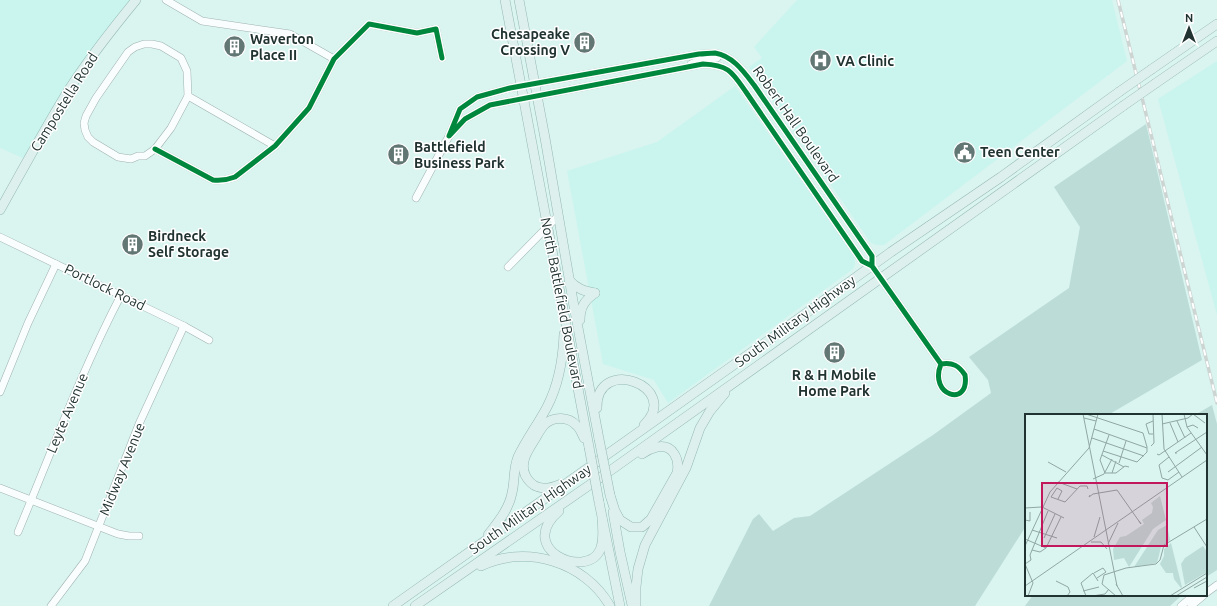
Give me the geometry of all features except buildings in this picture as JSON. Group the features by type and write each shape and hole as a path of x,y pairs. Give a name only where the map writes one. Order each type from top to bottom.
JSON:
{"main road":[{"name":"Campostella Road","path":"0,210 48,123 71,87 96,51 136,0"},
{"name":"North Battlefield Boulevard","path":"504,0 564,312 588,447 620,606"},
{"name":"North Battlefield Boulevard","path":"519,0 538,96 579,333 620,552 632,606"},
{"name":"South Military Highway","path":"393,606 482,542 611,453 872,266 1004,175 1119,92 1217,24"},
{"name":"South Military Highway","path":"415,606 614,468 880,278 1217,41"},
{"path":"569,279 577,288 595,293 586,300 581,307 579,333"},
{"path":"482,542 503,515 509,504 512,493 514,470 522,449 554,392 562,361 564,312"},
{"path":"599,439 597,401 601,388 613,380 620,380 637,383 650,391 654,398 655,406 651,417 632,436 611,453"},
{"path":"636,606 638,569 645,545 686,468 700,428 710,411 736,381"},
{"path":"584,472 562,483 543,488 530,482 525,475 523,468 524,460 537,435 546,424 551,420 558,418 565,418 576,425 588,447"},
{"path":"610,495 615,511 620,520 630,527 642,527 651,519 677,473 678,460 669,449 656,447 614,468"},
{"path":"587,487 553,517 545,530 546,543 553,554 564,559 582,563 589,561 595,556 602,543 602,519"},
{"path":"447,584 490,561 521,555 533,556 555,562 579,573 599,590 610,606"}],"street":[{"path":"166,0 202,21 290,34 334,59"},
{"path":"155,149 206,176 220,181 235,177 275,146 309,108 334,59 369,24 417,33 436,29 442,58"},
{"path":"144,44 161,46 181,58 187,71 188,96 171,128 155,149 145,156 124,159 118,157 93,142 88,137 84,123 86,116 96,98 128,52 135,47 144,44"},
{"name":"Robert Hall Boulevard","path":"449,136 460,109 467,102 476,97 521,86 699,54 715,54 724,56 742,69 754,85 872,256 872,266"},
{"path":"688,67 700,60 724,56"},
{"name":"Robert Hall Boulevard","path":"449,136 465,119 490,105 703,64 717,65 725,68 734,75 862,261 872,266 941,364"},
{"path":"188,96 275,146"},
{"path":"416,198 449,136"},
{"path":"508,267 558,216"},
{"name":"Portlock Road","path":"0,237 184,326 209,340"},
{"path":"0,392 28,323 56,264"},
{"name":"Leyte Avenue","path":"18,532 76,390 121,295"},
{"name":"Midway Avenue","path":"51,606 85,561 139,424 184,326"},
{"path":"941,364 956,364 965,375 966,384 961,393 955,395 949,394 944,390 938,381 941,364"},
{"path":"0,488 118,534 139,536"},
{"path":"1207,587 1217,584"},
{"path":"1207,592 1217,584"},
{"path":"1181,606 1193,596"},
{"path":"1191,606 1203,596"}],"shaded area":[{"path":"0,0 136,0 119,21 23,158 0,148"},
{"path":"797,0 1112,0 1127,61 884,245 877,245 871,243 749,67 762,58 754,47"},
{"path":"1217,61 1217,315 1158,99"},
{"path":"735,86 854,256 855,264 853,269 668,403 654,380 603,364 567,171 657,142"},
{"path":"1146,124 1202,360 1110,414 1025,414 1025,528 975,606 709,606 753,519 759,514 773,531 794,518 810,516 933,435 991,393 988,380 969,357 1069,288 1080,227 1054,187"},
{"path":"1212,405 1217,424 1217,570 1207,576 1207,414 1197,414"},
{"path":"1032,596 1181,596 1170,606 1025,606"}],"railway":[{"path":"1118,0 1217,403"}],"cycle path":[{"path":"155,149 213,180 224,180 235,177 275,146 309,108 334,59 369,24 417,33 436,29 442,58"},
{"path":"872,266 872,256 754,85 738,65 727,57 715,53 699,54 510,88 477,97 460,109 449,136 465,119 490,105 703,64 724,68 737,79 862,261 872,266 941,364 939,375 940,384 944,390 950,394 962,392 965,385 965,375 963,372 952,364 941,364"}],"place":[{"name":"Chesapeake Crossing V","path":"585,42"},
{"name":"Waverton Place II","path":"234,47"},
{"name":"VA Clinic","path":"820,61"},
{"name":"Teen Center","path":"965,152"},
{"name":"Battlefield Business Park","path":"398,155"},
{"name":"Birdneck Self Storage","path":"132,244"},
{"name":"R & H Mobile Home Park","path":"834,353"}]}
